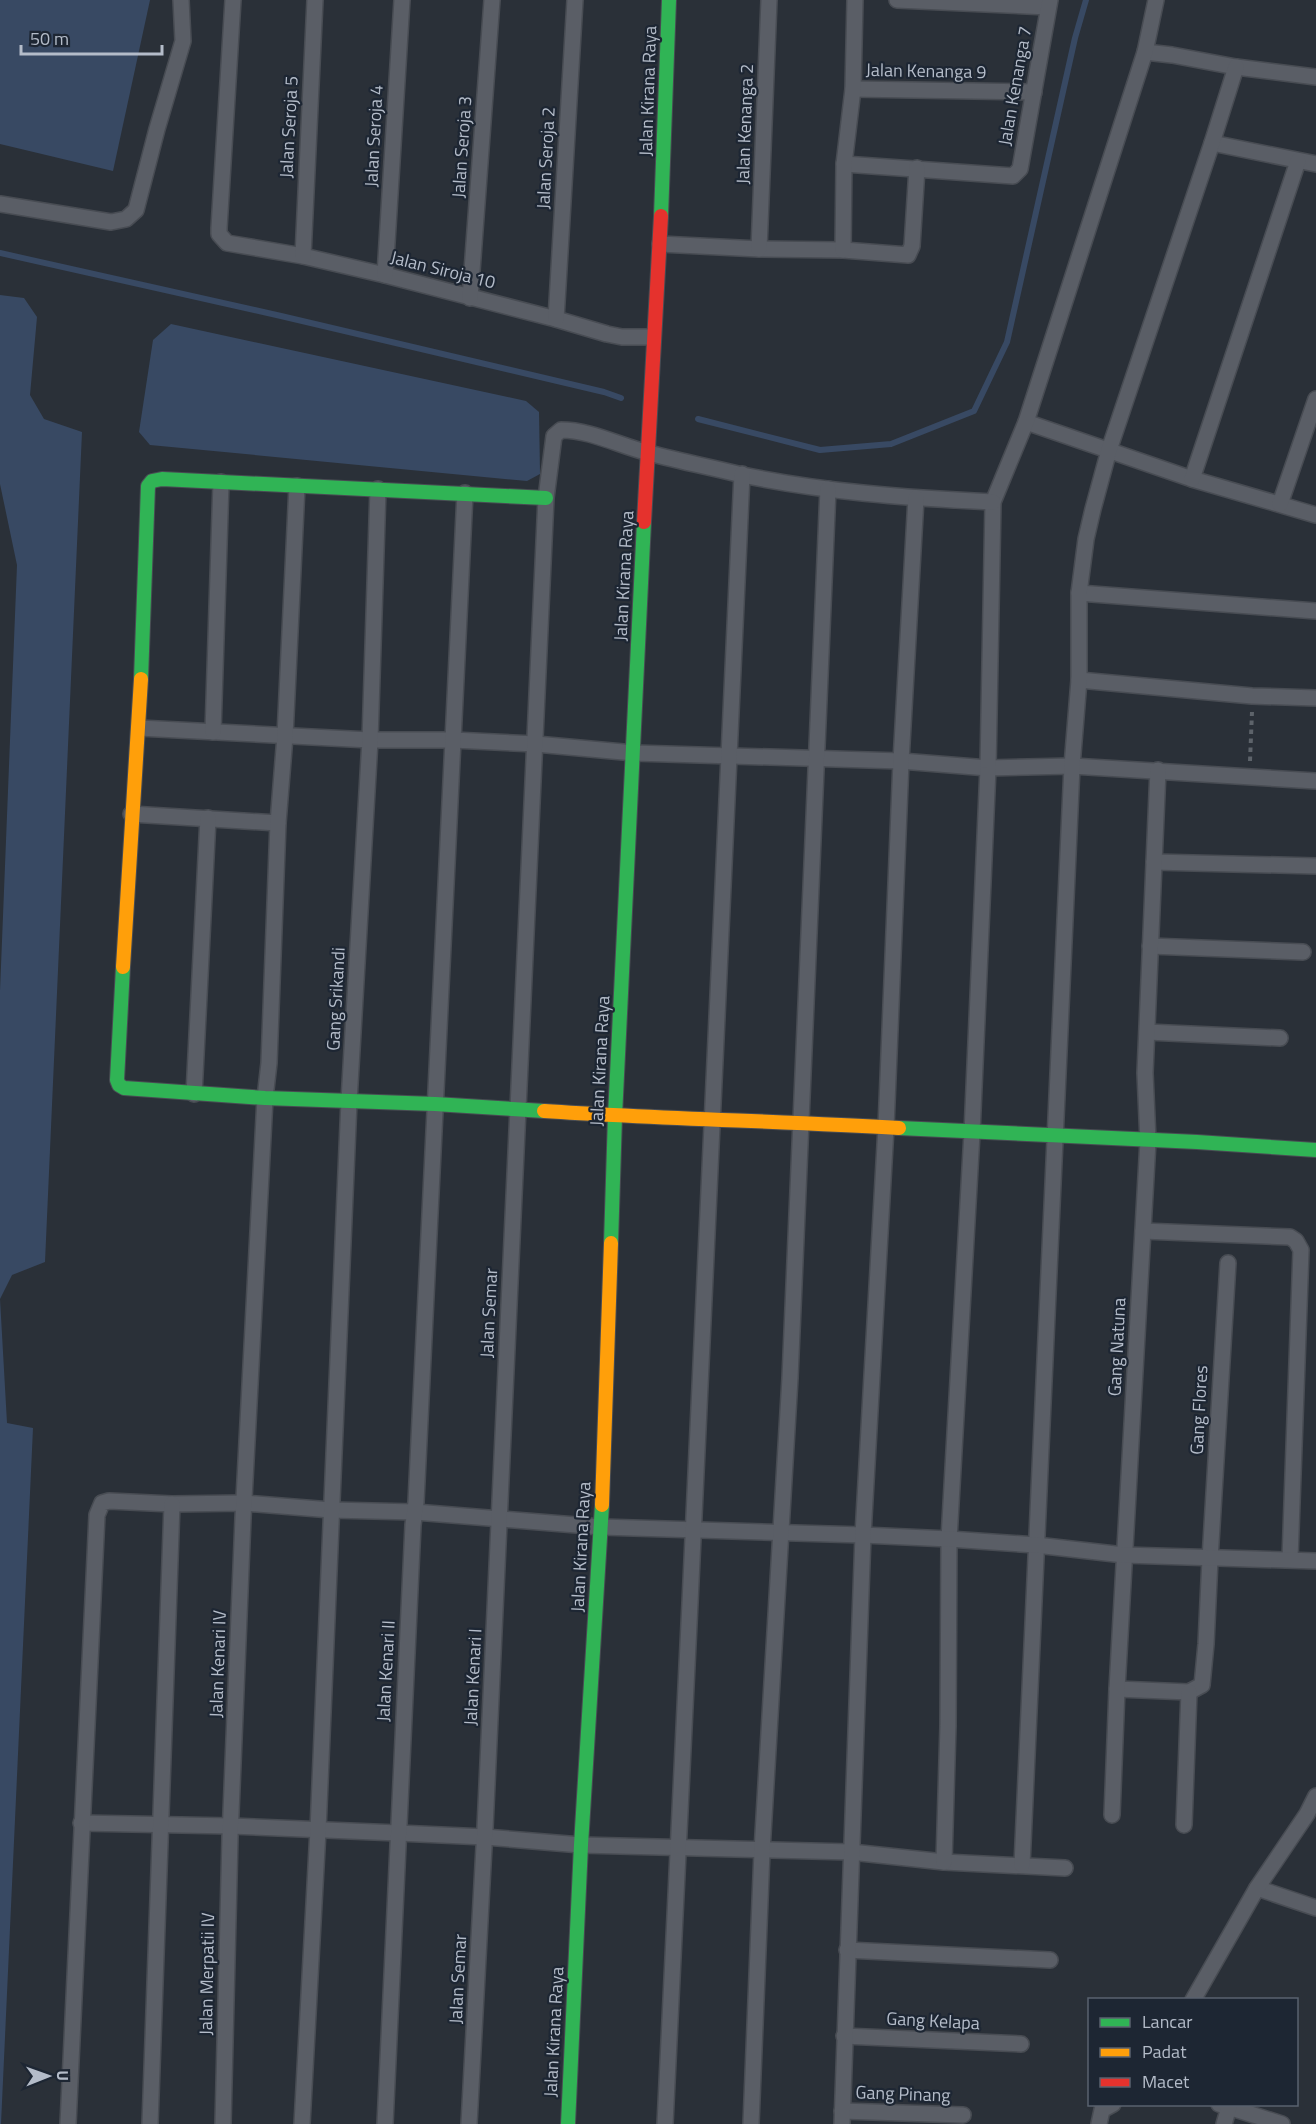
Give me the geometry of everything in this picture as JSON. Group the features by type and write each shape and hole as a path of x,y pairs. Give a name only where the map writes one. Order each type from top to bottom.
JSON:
{"street":[{"path":"0,204 111,222 131,216 139,200 156,129 183,41 181,0"},
{"name":"Jalan Siroja 10","path":"233,0 219,228 223,240 234,246 303,256 386,275 622,337 653,337"},
{"name":"Jalan Seroja 5","path":"303,256 315,0"},
{"name":"Jalan Seroja 4","path":"386,275 402,0"},
{"name":"Jalan Seroja 3","path":"470,298 492,0"},
{"name":"Jalan Seroja 2","path":"556,319 575,0"},
{"name":"Jalan Kirana Raya","path":"568,2124 581,1845 602,1527 615,1116 653,337 660,244 669,0"},
{"name":"Jalan Kenanga 2","path":"759,249 770,0"},
{"path":"843,250 844,164 853,89 855,0"},
{"path":"897,0 1049,3"},
{"path":"944,1862 950,1539 972,1133 988,768 993,502 1026,422 1145,52 1156,0"},
{"name":"Jalan Kenanga 7","path":"917,168 1013,176 1020,169 1049,3"},
{"path":"1145,52 1316,77"},
{"path":"1022,1865 1072,766 1079,680 1079,593 1086,539 1109,450 1236,67"},
{"name":"Jalan Kenanga 9","path":"853,89 1034,92"},
{"path":"1212,143 1316,164"},
{"path":"1192,479 1298,162"},
{"path":"660,244 843,250 905,255 909,253 912,246 917,168 844,164"},
{"path":"1280,504 1316,399"},
{"path":"1026,422 1192,479 1316,515"},
{"name":"Jalan Semar","path":"499,1520 546,498 552,443 554,436 561,430 583,433 648,453"},
{"path":"648,453 742,474 828,489 916,498 993,502"},
{"path":"665,2124 732,755 742,474"},
{"path":"546,498 156,479 152,481 146,490 139,728 131,814 117,1080 119,1085 124,1088 265,1098 518,1108 615,1116 800,1122 1316,1150"},
{"path":"213,732 221,482"},
{"name":"Jalan Kenari IV","path":"231,1826 244,1503 265,1098 269,1064 278,823 285,736 297,486"},
{"name":"Gang Srikandi","path":"302,2124 318,1830 349,1101 370,740 378,489"},
{"path":"751,2124 762,1851 791,1366 828,489"},
{"name":"Jalan Kenari II","path":"385,2124 465,493"},
{"path":"842,2117 863,1535 886,1127 916,498"},
{"path":"1079,593 1316,611"},
{"path":"1079,680 1252,696 1316,698"},
{"path":"139,728 370,740 453,740 536,744 634,753 902,761 988,768 1072,766 1316,781"},
{"name":"Gang Natuna","path":"1112,1815 1124,1555 1148,1141 1145,1074 1158,770"},
{"path":"131,814 278,823"},
{"path":"194,1094 208,818"},
{"path":"1154,862 1316,867"},
{"path":"1150,946 1303,952"},
{"path":"1147,1032 1280,1038"},
{"path":"1143,1231 1290,1237 1296,1241 1301,1250 1290,1559"},
{"name":"Gang Flores","path":"1189,1692 1202,1685 1206,1644 1228,1263"},
{"path":"69,2124 81,1823 97,1515 102,1503 109,1501 244,1503 331,1510 415,1512 602,1527 950,1539 1036,1545 1124,1555 1316,1561"},
{"path":"150,2124 172,1503"},
{"name":"Jalan Kenari I","path":"485,1837 499,1520"},
{"path":"1117,1689 1189,1692 1184,1825"},
{"path":"1194,1998 1257,1888 1307,1814 1316,1796"},
{"path":"81,1823 398,1833 678,1849 851,1852 944,1862 1065,1868"},
{"name":"Jalan Merpatii IV","path":"223,2124 231,1826"},
{"name":"Jalan Semar","path":"469,2124 485,1837"},
{"path":"1257,1888 1316,1908"},
{"path":"847,1950 1050,1960"},
{"name":"Gang Kelapa","path":"844,2036 1021,2044"},
{"path":"1099,2124 1100,2114 1109,2106"},
{"path":"1224,2124 1224,2106 1282,2124"},
{"name":"Gang Pinang","path":"842,2117 963,2115"}],"path":[{"path":"1250,776 1252,696"}],"water":[{"path":"0,0 150,0 113,171 0,144"},
{"path":"0,295 24,298 37,317 30,395 44,419 82,432 45,1262 12,1275 0,1299 0,991 17,565 0,484"},
{"path":"171,324 526,401 539,412 540,474 527,481 150,445 139,432 153,340"},
{"path":"0,1299 7,1423 33,1428 1,2124 0,2124"}],"waterway":[{"path":"698,419 820,450 891,444 974,411 1007,342 1075,38 1086,0"},
{"path":"0,253 281,316 604,392 621,398"}],"traffic: fast":[{"path":"661,216 669,0"},
{"path":"141,679 148,486 152,481 162,479 546,498"},
{"path":"611,1243 615,1116 644,522"},
{"path":"123,967 117,1080 124,1088 265,1098 435,1104 544,1111"},
{"path":"899,1128 1316,1150"},
{"path":"568,2124 581,1845 602,1505"}],"traffic: slow":[{"path":"123,967 141,679"},
{"path":"544,1111 899,1128"},
{"path":"602,1505 611,1243"}],"traffic: jam":[{"path":"644,522 661,216"}]}
